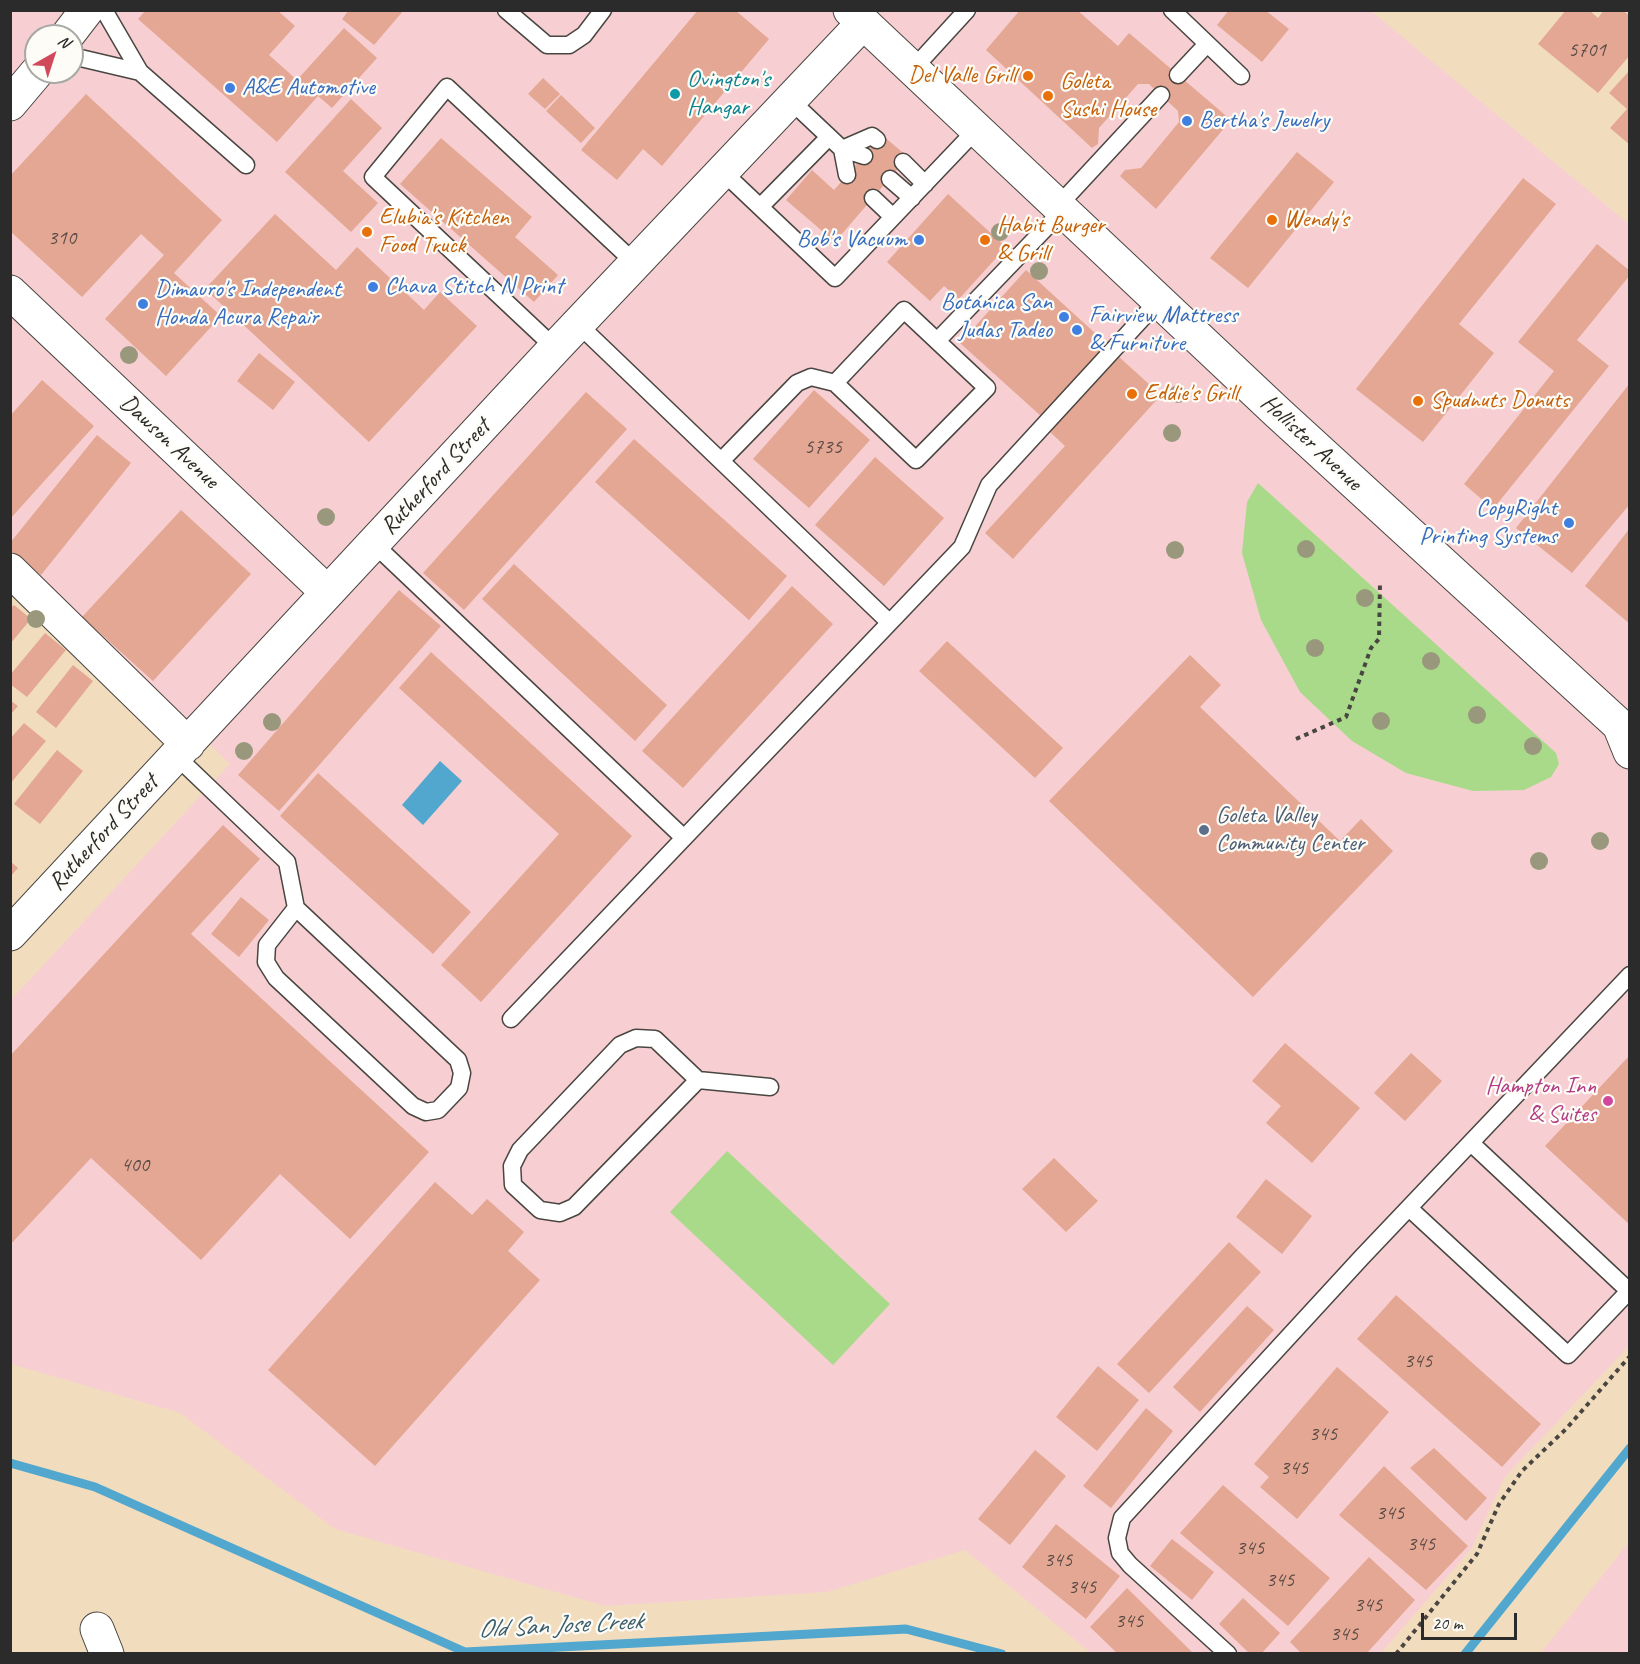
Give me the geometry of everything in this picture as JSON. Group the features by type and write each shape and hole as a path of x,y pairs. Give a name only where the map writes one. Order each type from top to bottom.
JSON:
{"street":[{"path":"76,24 87,10"},
{"name":"Hollister Avenue","path":"856,17 1159,300 1627,729"},
{"name":"Rutherford Street","path":"10,934 789,99 856,17"},
{"path":"10,104 27,84"},
{"name":"Dawson Avenue","path":"10,292 327,592"},
{"path":"10,570 182,750"}],"lane":[{"path":"104,10 140,72 246,165"},
{"path":"507,10 547,45 568,45 584,34 603,10"},
{"path":"913,69 967,10"},
{"path":"1172,10 1241,76"},
{"path":"1178,75 1207,44"},
{"path":"84,59 140,72"},
{"path":"555,348 373,177 447,87 635,263"},
{"path":"937,341 1061,208 1161,95"},
{"path":"789,99 842,149 864,156"},
{"path":"722,171 835,278 976,130"},
{"path":"842,149 872,136 877,140"},
{"path":"760,207 830,137"},
{"path":"842,149 847,176"},
{"path":"903,162 925,184"},
{"path":"890,179 912,198"},
{"path":"873,198 893,218"},
{"path":"511,1019 962,547 989,485 1159,300"},
{"path":"722,460 797,383 811,377 835,383 916,460 987,388 904,310 835,383"},
{"path":"578,324 889,622"},
{"path":"374,544 684,838"},
{"path":"182,750 287,862 296,908 458,1060 462,1073 459,1088 438,1110 426,1112 413,1106 276,978 266,962 267,945 296,908"},
{"path":"1228,1653 1120,1553 1116,1538 1122,1518 1629,975"},
{"path":"698,1080 574,1207 560,1213 540,1210 513,1185 512,1166 520,1150 620,1045 636,1038 655,1039 698,1080 770,1087"},
{"path":"1409,1208 1568,1355 1622,1299 1629,1291 1471,1143"}],"path":[{"path":"1296,739 1346,717 1371,648 1379,639 1380,583"},
{"path":"1396,1653 1478,1554 1499,1504 1522,1471 1566,1429 1629,1356"}],"shaded area":[{"path":"11,11 1371,11 1629,224 1629,1346 1504,1478 1472,1548 1381,1653 1091,1653 965,1550 827,1592 605,1606 335,1529 180,1413 11,1364 10,1001 230,764 11,552"},
{"path":"1629,1542 1629,1653 1541,1653"}],"green space":[{"path":"1258,483 1556,753 1559,764 1551,777 1524,790 1473,791 1406,773 1352,741 1300,692 1261,620 1242,553 1247,502"},
{"path":"727,1151 890,1304 833,1365 670,1212"}],"water":[{"path":"440,761 462,781 423,825 402,805"}],"building":[{"path":"146,10 277,10 295,26 269,55 297,80 344,28 377,58 332,108 318,96 277,142 138,19"},
{"path":"349,10 404,10 374,45 342,19"},
{"name":"Ovington's Hangar","path":"698,10 735,10 769,39 662,166 643,149 617,180 581,150"},
{"path":"1020,10 1077,10 1118,46 1129,33 1231,120 1156,209 1120,176 1125,170 1141,168 1179,122 1178,111 1149,84 1138,84 1099,128 1098,144 1092,148 986,50"},
{"path":"1229,10 1265,10 1289,29 1262,62 1217,25"},
{"path":"1566,10 1589,10 1598,18 1604,10 1622,10 1630,16 1630,55 1598,93 1538,44"},
{"path":"1630,70 1630,145 1610,128 1627,109 1609,93"},
{"path":"543,78 560,94 545,109 528,94"},
{"path":"86,94 222,220 174,273 221,316 166,376 105,319 164,255 141,234 82,297 10,231 10,176"},
{"path":"561,95 595,128 581,143 546,111"},
{"path":"351,99 382,128 343,171 378,203 351,232 285,172"},
{"path":"882,135 908,157 835,242 786,200 812,170 834,190"},
{"path":"441,138 532,217 515,237 558,275 534,302 400,184"},
{"path":"1297,152 1334,182 1248,288 1210,258"},
{"path":"1523,178 1556,204 1459,324 1494,353 1423,442 1356,389"},
{"path":"948,194 1006,247 959,299 944,286 930,301 887,262"},
{"path":"275,214 336,270 357,247 424,310 440,292 477,326 369,442 205,289"},
{"path":"1597,244 1630,271 1630,275 1577,340 1609,366 1493,509 1464,484 1554,371 1518,342"},
{"path":"1026,270 1108,345 1042,417 960,343"},
{"path":"259,353 295,382 273,410 237,381"},
{"path":"1118,356 1161,395 1013,559 985,533 1065,446 1050,432"},
{"path":"42,380 94,426 10,519 10,416"},
{"path":"1630,383 1630,504 1572,573 1516,528"},
{"path":"814,390 870,440 809,508 753,459"},
{"path":"586,392 627,429 464,610 423,573"},
{"path":"97,435 131,463 41,575 10,550 10,543"},
{"path":"634,439 787,576 749,620 595,482"},
{"path":"875,457 944,518 884,586 815,525"},
{"path":"181,510 251,574 153,681 82,617"},
{"path":"1630,528 1630,624 1585,586"},
{"path":"514,564 667,705 635,741 482,599"},
{"path":"792,586 833,624 683,788 642,751"},
{"path":"399,590 441,626 279,811 238,775"},
{"path":"14,605 31,619 10,644 10,609"},
{"path":"45,633 66,650 27,697 10,684 10,675"},
{"path":"947,641 1063,748 1035,778 919,671"},
{"path":"431,652 632,836 481,1002 441,965 559,834 399,688"},
{"name":"Goleta Valley Community Center","path":"1190,655 1221,685 1200,707 1340,841 1361,819 1393,851 1253,997 1049,801"},
{"path":"73,665 93,681 56,728 36,712"},
{"path":"10,700 18,706 10,715"},
{"path":"24,723 46,741 10,784 10,739"},
{"path":"57,750 83,771 40,824 14,804"},
{"path":"318,773 471,912 433,954 280,816"},
{"path":"223,825 260,859 191,934 429,1152 350,1239 280,1174 201,1260 91,1158 10,1245 10,1056"},
{"path":"10,861 18,868 10,877"},
{"path":"241,897 269,920 239,957 211,934"},
{"path":"1285,1043 1360,1108 1312,1163 1266,1123 1281,1106 1252,1081"},
{"path":"1411,1053 1442,1081 1405,1121 1374,1093"},
{"name":"Hampton Inn & Suites","path":"1630,1055 1630,1225 1545,1146"},
{"path":"1054,1158 1098,1201 1066,1232 1022,1189"},
{"path":"1266,1179 1312,1216 1282,1254 1236,1217"},
{"path":"435,1182 472,1215 487,1199 524,1232 508,1251 540,1280 375,1466 268,1370"},
{"path":"1229,1242 1261,1272 1149,1393 1117,1364"},
{"path":"1396,1295 1541,1424 1502,1467 1357,1339"},
{"path":"1247,1306 1274,1330 1200,1412 1173,1387"},
{"path":"1098,1366 1139,1400 1097,1451 1056,1417"},
{"path":"1337,1367 1389,1412 1297,1519 1260,1487 1269,1477 1254,1464"},
{"path":"1146,1408 1173,1431 1111,1508 1083,1486"},
{"path":"1434,1448 1487,1498 1466,1521 1410,1468"},
{"path":"1035,1450 1066,1476 1010,1545 978,1519"},
{"path":"1384,1466 1468,1546 1426,1590 1339,1515"},
{"path":"1223,1485 1330,1578 1288,1626 1180,1533"},
{"path":"1056,1524 1120,1576 1086,1619 1022,1567"},
{"path":"1172,1539 1214,1572 1192,1600 1150,1566"},
{"path":"1369,1557 1415,1600 1366,1654 1302,1654 1290,1642"},
{"path":"1127,1588 1194,1654 1118,1654 1090,1627"},
{"path":"1243,1598 1280,1633 1261,1654 1250,1654 1219,1624"}],"waterway":[{"name":"Old San Jose Creek","path":"1465,1654 1630,1448"},
{"name":"Old San Jose Creek","path":"10,1463 95,1487 465,1652 906,1629 1002,1654"}],"place":[{"name":"Del Valle Grill","path":"1028,76"},
{"name":"A&E Automotive","path":"230,88"},
{"name":"Ovington's Hangar","path":"675,94"},
{"name":"Goleta Sushi House","path":"1048,96"},
{"name":"Bertha's Jewelry","path":"1187,121"},
{"name":"Wendy's","path":"1272,220"},
{"name":"Elubia's Kitchen Food Truck","path":"367,232"},
{"name":"Bob's Vacuum","path":"919,240"},
{"name":"Habit Burger & Grill","path":"985,240"},
{"name":"Chava Stitch N Print","path":"373,287"},
{"name":"Dimauro's Independent Honda Acura Repair","path":"143,304"},
{"name":"Botánica San Judas Tadeo","path":"1064,317"},
{"name":"Fairview Mattress & Furniture","path":"1077,330"},
{"name":"Eddie's Grill","path":"1132,394"},
{"name":"Spudnuts Donuts","path":"1418,401"},
{"name":"CopyRight Printing Systems","path":"1569,523"},
{"name":"Goleta Valley Community Center","path":"1204,830"},
{"name":"Hampton Inn & Suites","path":"1608,1101"}]}
